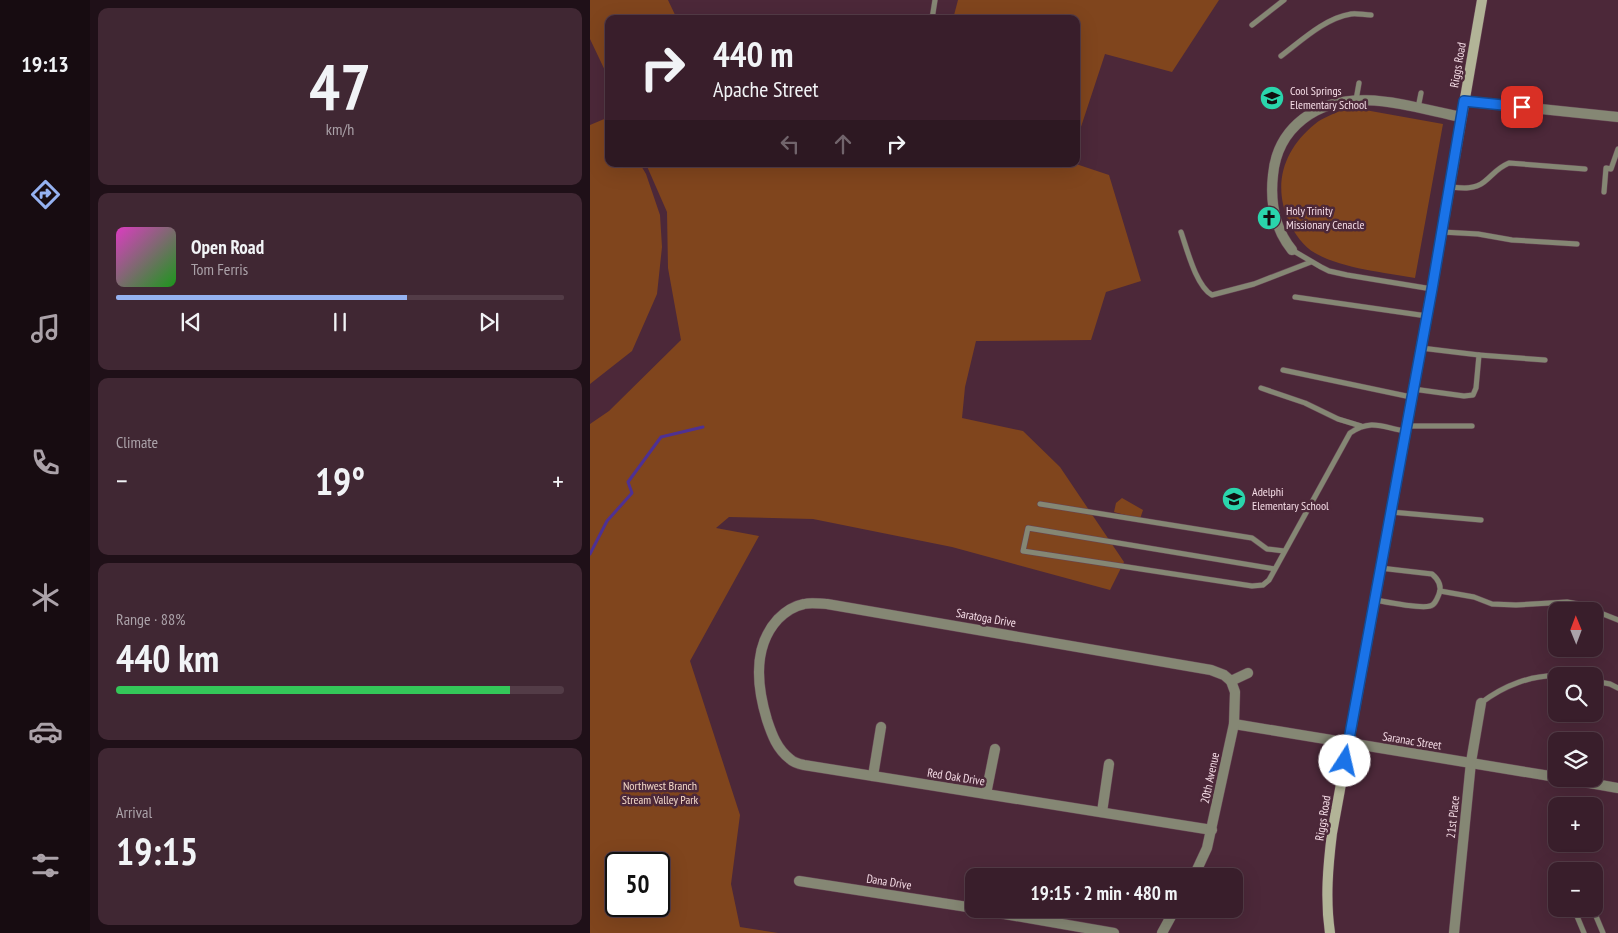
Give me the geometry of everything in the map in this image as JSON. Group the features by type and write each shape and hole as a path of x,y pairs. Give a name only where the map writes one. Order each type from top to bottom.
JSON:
{"main road":[{"name":"Riggs Road","path":"1330,933 1327,902 1332,832 1432,289 1482,0"}],"street":[{"path":"1292,250 1284,238 1274,212 1272,185 1275,160 1290,131 1314,111 1337,102 1356,100 1386,102 1461,118"},
{"path":"1464,101 1618,117"},
{"name":"Saratoga Drive","path":"759,674 761,650 766,636 773,625 792,609 811,603 827,604 1211,670 1224,675 1231,681"},
{"path":"1231,681 1248,673"},
{"name":"Red Oak Drive","path":"759,674 761,696 771,733 776,744 792,761 804,765 1212,830"},
{"name":"20th Avenue","path":"1198,868 1208,848 1234,724 1234,692 1231,681"},
{"name":"21st Place","path":"1454,933 1471,762 1481,703"},
{"name":"Saranac Street","path":"1234,724 1548,776"},
{"path":"873,776 881,727"},
{"path":"986,794 995,749"},
{"path":"1102,812 1109,764"},
{"path":"1603,785 1618,788"},
{"name":"Dana Drive","path":"799,881 965,907"},
{"name":"Dana Drive","path":"1027,918 1114,933"},
{"path":"1162,933 1171,918"}],"lane":[{"path":"933,15 935,0"},
{"path":"1252,26 1284,0"},
{"path":"1281,56 1333,20 1351,14 1370,15"},
{"path":"1356,100 1359,83"},
{"path":"1418,108 1421,93"},
{"path":"1604,192 1606,168 1611,169 1618,149"},
{"path":"1449,186 1475,187 1484,183 1502,166 1509,164 1585,170"},
{"path":"1181,232 1194,269 1206,292 1212,295 1254,284 1311,262"},
{"path":"1442,232 1478,234 1512,240 1576,244"},
{"path":"1292,250 1329,271 1432,289"},
{"path":"1295,297 1427,316"},
{"path":"1421,348 1545,360"},
{"path":"1283,370 1412,393 1464,396 1473,395 1476,388 1479,355"},
{"path":"1261,388 1305,403 1338,419 1361,426"},
{"path":"1275,569 1028,528 1023,551 1252,586 1263,585 1269,580 1350,433 1361,426 1369,424 1406,428 1472,426"},
{"path":"1040,504 1252,538 1267,549 1284,551"},
{"path":"1390,512 1480,520"},
{"path":"1374,600 1405,605 1429,606 1435,603 1440,590 1438,579 1432,574 1380,568"},
{"path":"1440,590 1474,597 1492,604 1516,605 1567,602 1578,604 1618,620"},
{"path":"1481,703 1508,687 1529,678 1548,675"},
{"path":"1603,683 1618,688"},
{"path":"1577,917 1584,933"},
{"path":"1596,917 1603,933"}],"green space":[{"path":"590,0 668,0 675,15 605,15 605,71 590,39"},
{"path":"958,0 1219,0 1172,72 1105,54 1080,130 1080,15 954,15"},
{"path":"1342,110 1365,110 1443,124 1415,278 1364,269 1326,258 1307,247 1289,222 1284,208 1282,181 1284,168 1289,156 1295,145 1315,124"},
{"path":"605,119 605,167 642,167 646,174 660,215 662,247 657,294 632,351 590,384 590,125"},
{"name":"Northwest Branch Stream Valley Park","path":"1080,165 1109,175 1141,281 1106,292 1091,340 976,341 965,387 962,418 1023,431 1060,467 1124,562 1110,590 952,547 813,519 729,517 716,528 759,536 690,661 740,815 731,884 740,927 778,933 590,933 590,424 609,411 681,340 668,268 667,212 647,167 1080,167"},
{"path":"1122,498 1143,510 1140,519 1114,512 1116,503"}],"waterway":[{"path":"590,554 607,521 632,493 628,482 661,437 703,427"}],"place":[{"name":"Cool Springs Elementary School","path":"1272,98"},
{"name":"Holy Trinity Missionary Cenacle","path":"1269,218"},
{"name":"Adelphi Elementary School","path":"1234,499"}],"route":[{"path":"1345,761 1432,289 1464,101 1522,107"}]}
